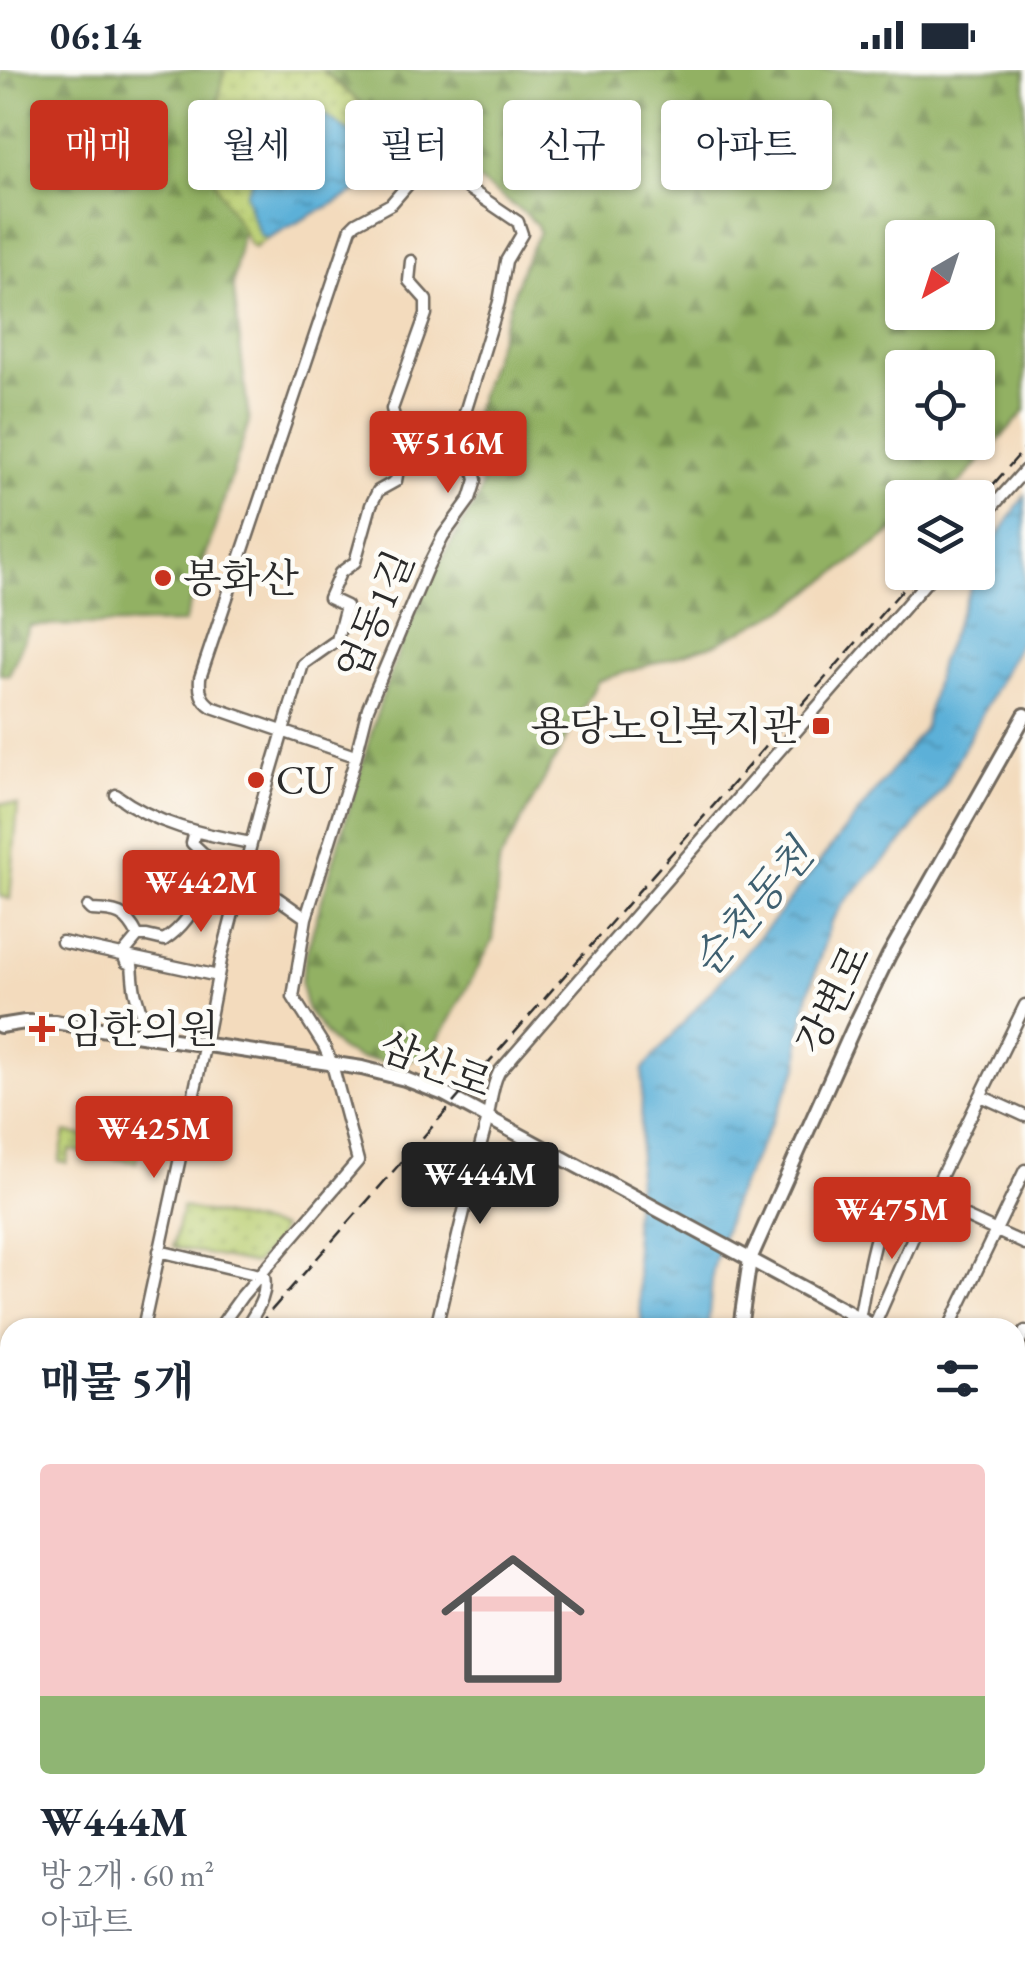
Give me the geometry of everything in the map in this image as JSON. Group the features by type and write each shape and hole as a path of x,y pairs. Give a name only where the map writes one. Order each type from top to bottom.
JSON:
{"main road":[{"name":"강변로","path":"741,1318 750,1259 878,977 1024,719"},
{"name":"삼산로","path":"0,1026 54,1022 362,1068 405,1079 444,1094 750,1259"},
{"path":"750,1259 857,1318"}],"street":[{"name":"업동1길","path":"261,1274 358,1161 332,1064 294,996 306,918 368,708 426,568 474,490 476,480 463,419 499,302 506,261 522,237 518,222 428,160 390,204 352,228 200,678 204,702 283,732"},
{"path":"145,1318 242,873 303,664 337,640 346,606 329,598 340,573 355,562 378,491 396,482 402,447 392,409 426,314 426,300 409,280 411,261"},
{"path":"995,504 1025,470"},
{"path":"438,1318 493,1085 503,1066 919,590"},
{"path":"283,732 355,756"},
{"path":"116,795 156,820 251,842"},
{"path":"195,831 192,842 208,858 242,873 306,918"},
{"path":"138,936 164,940 173,934 194,910 222,863"},
{"path":"88,907 126,917 138,936"},
{"path":"138,936 123,954 132,965 134,990 142,1010 144,1024 140,1035"},
{"path":"62,942 218,976"},
{"path":"879,1318 930,1199 1025,1005"},
{"path":"981,1096 1025,1116"},
{"path":"954,1318 1025,1170"},
{"path":"859,1318 883,1215 894,1195 903,1188 1025,1244"},
{"path":"159,1251 261,1274 266,1280 264,1296 252,1318"},
{"path":"227,1318 261,1274"}],"green space":[{"path":"0,70 224,70 218,100 188,100 188,190 219,190 243,229 233,283 249,422 184,623 30,626 9,675 0,674"},
{"path":"224,70 322,70 357,100 345,100 345,190 357,190 254,248 220,190 325,190 325,100 218,100"},
{"path":"322,70 1025,70 1025,411 995,444 995,350 885,350 885,460 981,460 963,480 885,480 885,537 788,608 715,644 598,681 499,862 493,940 444,1030 430,1052 399,1064 359,1058 331,1041 307,1010 301,983 306,954 381,700 402,642 432,575 479,496 480,452 473,416 522,268 539,232 527,215 483,184 483,100 357,100"},
{"path":"0,803 18,805 10,899 0,896"},
{"path":"65,1132 125,1143 138,1152 136,1162 70,1150 67,1163 59,1161"},
{"path":"182,1207 281,1228 275,1244 254,1264 173,1247"}],"water":[{"path":"325,115 345,129 345,190 358,190 267,238 260,235 246,193 325,190"},
{"path":"1025,495 1025,627 1021,640 944,786 900,845 845,901 831,922 809,992 799,1066 733,1202 713,1269 709,1318 641,1318 633,1221 643,1069 777,916 924,729 940,662 970,590 995,590 995,540"}],"railway":[{"path":"995,482 1025,448"},
{"path":"265,1318 902,590"}],"place":[{"name":"봉화산","path":"163,578"},
{"name":"용당노인복지관","path":"821,726"},
{"name":"CU","path":"256,780"},
{"name":"임한의원","path":"42,1029"}],"water label":[{"name":"순천동천","path":"752,908"}]}
